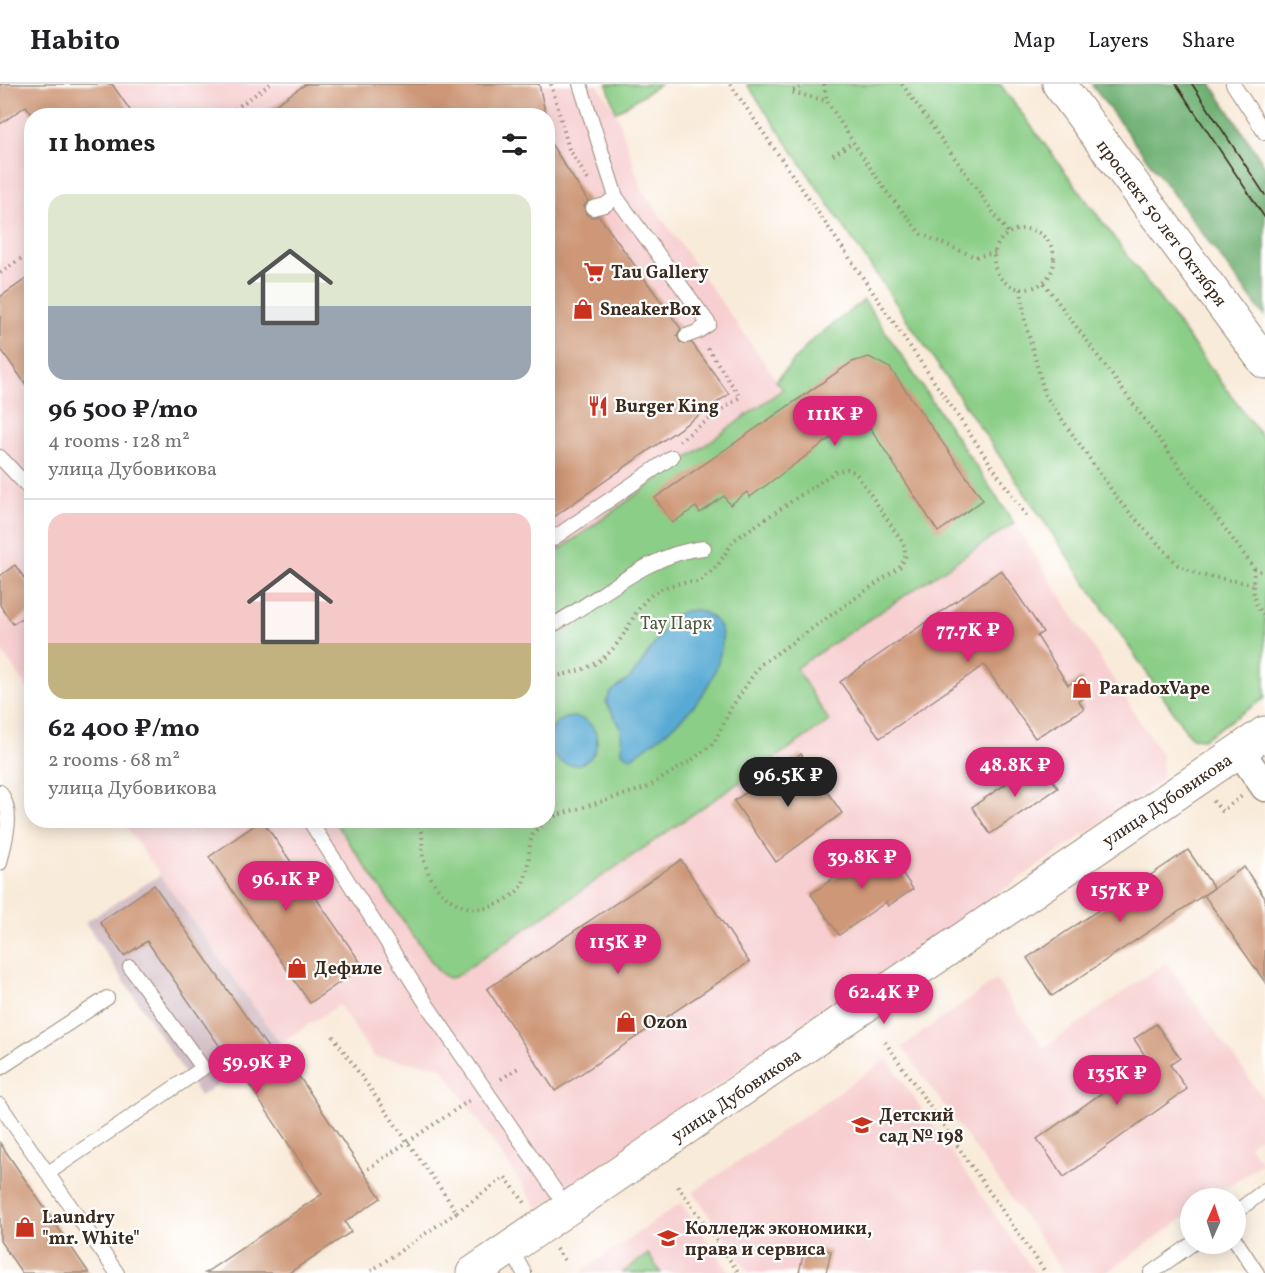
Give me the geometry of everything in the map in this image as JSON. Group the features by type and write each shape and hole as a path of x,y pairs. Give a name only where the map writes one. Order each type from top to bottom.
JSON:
{"street":[{"name":"проспект 50 лет Октября","path":"1059,84 1265,362"},
{"path":"1253,742 1265,787"},
{"name":"улица Дубовикова","path":"473,1273 517,1260 568,1210 1253,742"}],"lane":[{"path":"580,84 605,203 709,324 692,334"},
{"path":"1233,84 1265,133"},
{"path":"0,457 24,482"},
{"path":"555,537 672,457"},
{"path":"555,625 580,611 645,567 683,550 704,548"},
{"path":"0,792 7,803 9,814 0,863"},
{"path":"314,828 429,1008 568,1210"},
{"path":"48,1173 203,1068 130,967"},
{"path":"0,1068 107,998"},
{"path":"0,1105 117,1273"},
{"path":"1246,1204 1265,1190"},
{"path":"1151,1273 1180,1252"},
{"path":"1245,1254 1257,1273"}],"path":[{"path":"236,108 270,84"},
{"path":"551,84 569,149 605,203"},
{"path":"730,84 1027,517"},
{"path":"805,84 791,92 827,101"},
{"path":"824,84 827,101 853,142 886,191 921,234 975,257 995,253"},
{"path":"902,84 1008,233"},
{"path":"833,155 853,142"},
{"path":"1027,229 1041,235 1054,254 1055,266 1044,283 1021,289 1002,280 996,270 995,253 998,243 1008,233 1027,229"},
{"path":"0,273 24,256"},
{"path":"1044,283 1254,568 1265,574"},
{"path":"1021,289 1025,321 1045,395 1120,502 1178,565 1200,575 1253,584"},
{"path":"672,457 669,448 740,397 692,334"},
{"path":"555,676 576,672 597,662 616,645 632,616 652,592 678,582 699,582 718,565 734,540 835,471 847,468 856,473 905,546 905,556 901,566 760,665 731,708 714,743 646,788 555,816"},
{"path":"1254,568 1252,593 1258,609 1265,617"},
{"path":"420,828 424,835 424,864 440,891 460,908 472,909 489,908 519,890 528,870 533,835 539,828"},
{"path":"333,1036 457,1212"},
{"path":"885,1042 1046,1273"},
{"path":"363,1172 466,1102"},
{"path":"368,1273 505,1177"},
{"path":"678,1186 739,1273"}],"shaded area":[{"path":"0,84 597,84 616,112 642,190 783,389 555,553 555,108 24,108 24,683 0,649"},
{"path":"1014,523 1162,756 1162,781 538,1209 442,1067 374,1057 339,1005 280,1043 127,828 339,828 438,971 455,977 829,721 796,668"},
{"path":"160,875 280,1043 200,1096 85,922"},
{"path":"1166,962 1265,1101 1265,1133 1249,1145 1262,1163 1226,1188 1180,1188 1180,1221 1106,1273 1065,1273 902,1047 996,980 1044,1048"},
{"name":"Детский сад № 198","path":"887,1059 1035,1273 749,1273 693,1192"},
{"name":"Колледж экономики, права и сервиса","path":"681,1203 730,1273 579,1273"}],"green space":[{"path":"607,84 660,84 616,112"},
{"path":"747,84 1000,84 1265,441 1265,698 1203,739 1191,738"},
{"path":"1091,84 1211,84 1265,166 1265,317"},
{"name":"Тау Парк","path":"864,300 1014,523 796,668 829,721 455,977 448,978 438,971 339,828 555,828 555,553 783,389 776,381 810,342"},
{"path":"648,1254 661,1273 622,1273"}],"water":[{"path":"697,610 712,618 721,631 722,643 718,663 711,680 690,710 677,723 631,758 622,752 621,728 606,702 611,692 630,678 641,664 672,617 684,611"},
{"path":"573,717 582,719 590,724 596,736 595,750 586,761 573,765 564,763 555,757 555,725 560,721"}],"building":[{"path":"0,84 112,84 128,108 27,108 26,106 0,124"},
{"path":"306,84 539,84 544,108 271,108"},
{"name":"Tau Gallery","path":"555,150 588,201 584,206 586,214 591,217 599,216 681,329 677,335 680,342 692,343 729,394 555,516"},
{"path":"24,280 24,382 0,348 0,297"},
{"path":"869,357 890,368 983,500 938,532 862,415 750,497 747,492 730,505 724,496 700,513 696,507 672,523 655,498 852,362"},
{"path":"15,565 24,578 24,616 13,624 0,605 0,576"},
{"path":"1001,570 1043,632 1037,636 1068,685 1081,678 1090,694 1079,701 1084,709 1035,738 984,665 880,738 840,682"},
{"path":"801,754 842,813 776,862 734,801"},
{"path":"1040,761 1058,788 990,834 972,807"},
{"path":"251,828 268,828 363,966 310,1003 209,857"},
{"path":"883,844 913,889 888,906 886,902 839,935 811,894"},
{"path":"1188,850 1214,888 1052,996 1027,958"},
{"path":"681,860 749,962 555,1091 487,989"},
{"path":"1244,867 1265,898 1265,982 1204,895"},
{"path":"154,885 282,1068 290,1063 381,1198 345,1222 351,1232 289,1273 205,1273 322,1194 234,1062 232,1064 147,941 124,956 100,922"},
{"path":"1156,1024 1180,1058 1170,1065 1187,1089 1064,1177 1037,1139 1148,1060 1134,1039"},
{"path":"0,1143 89,1273 22,1273 0,1241"},
{"path":"805,1246 831,1251 826,1273 799,1273"}],"tram line":[{"path":"1176,84 1265,218"},
{"path":"1192,84 1265,195"}],"place":[{"name":"Tau Gallery","path":"594,272"},
{"name":"SneakerBox","path":"583,309"},
{"name":"Burger King","path":"598,406"},
{"name":"ParadoxVape","path":"1082,688"},
{"name":"Дефиле","path":"297,968"},
{"name":"Ozon","path":"626,1022"},
{"name":"Детский сад № 198","path":"862,1125"},
{"name":"Laundry \"mr. White\"","path":"25,1227"},
{"name":"Колледж экономики, права и сервиса","path":"668,1238"}]}
